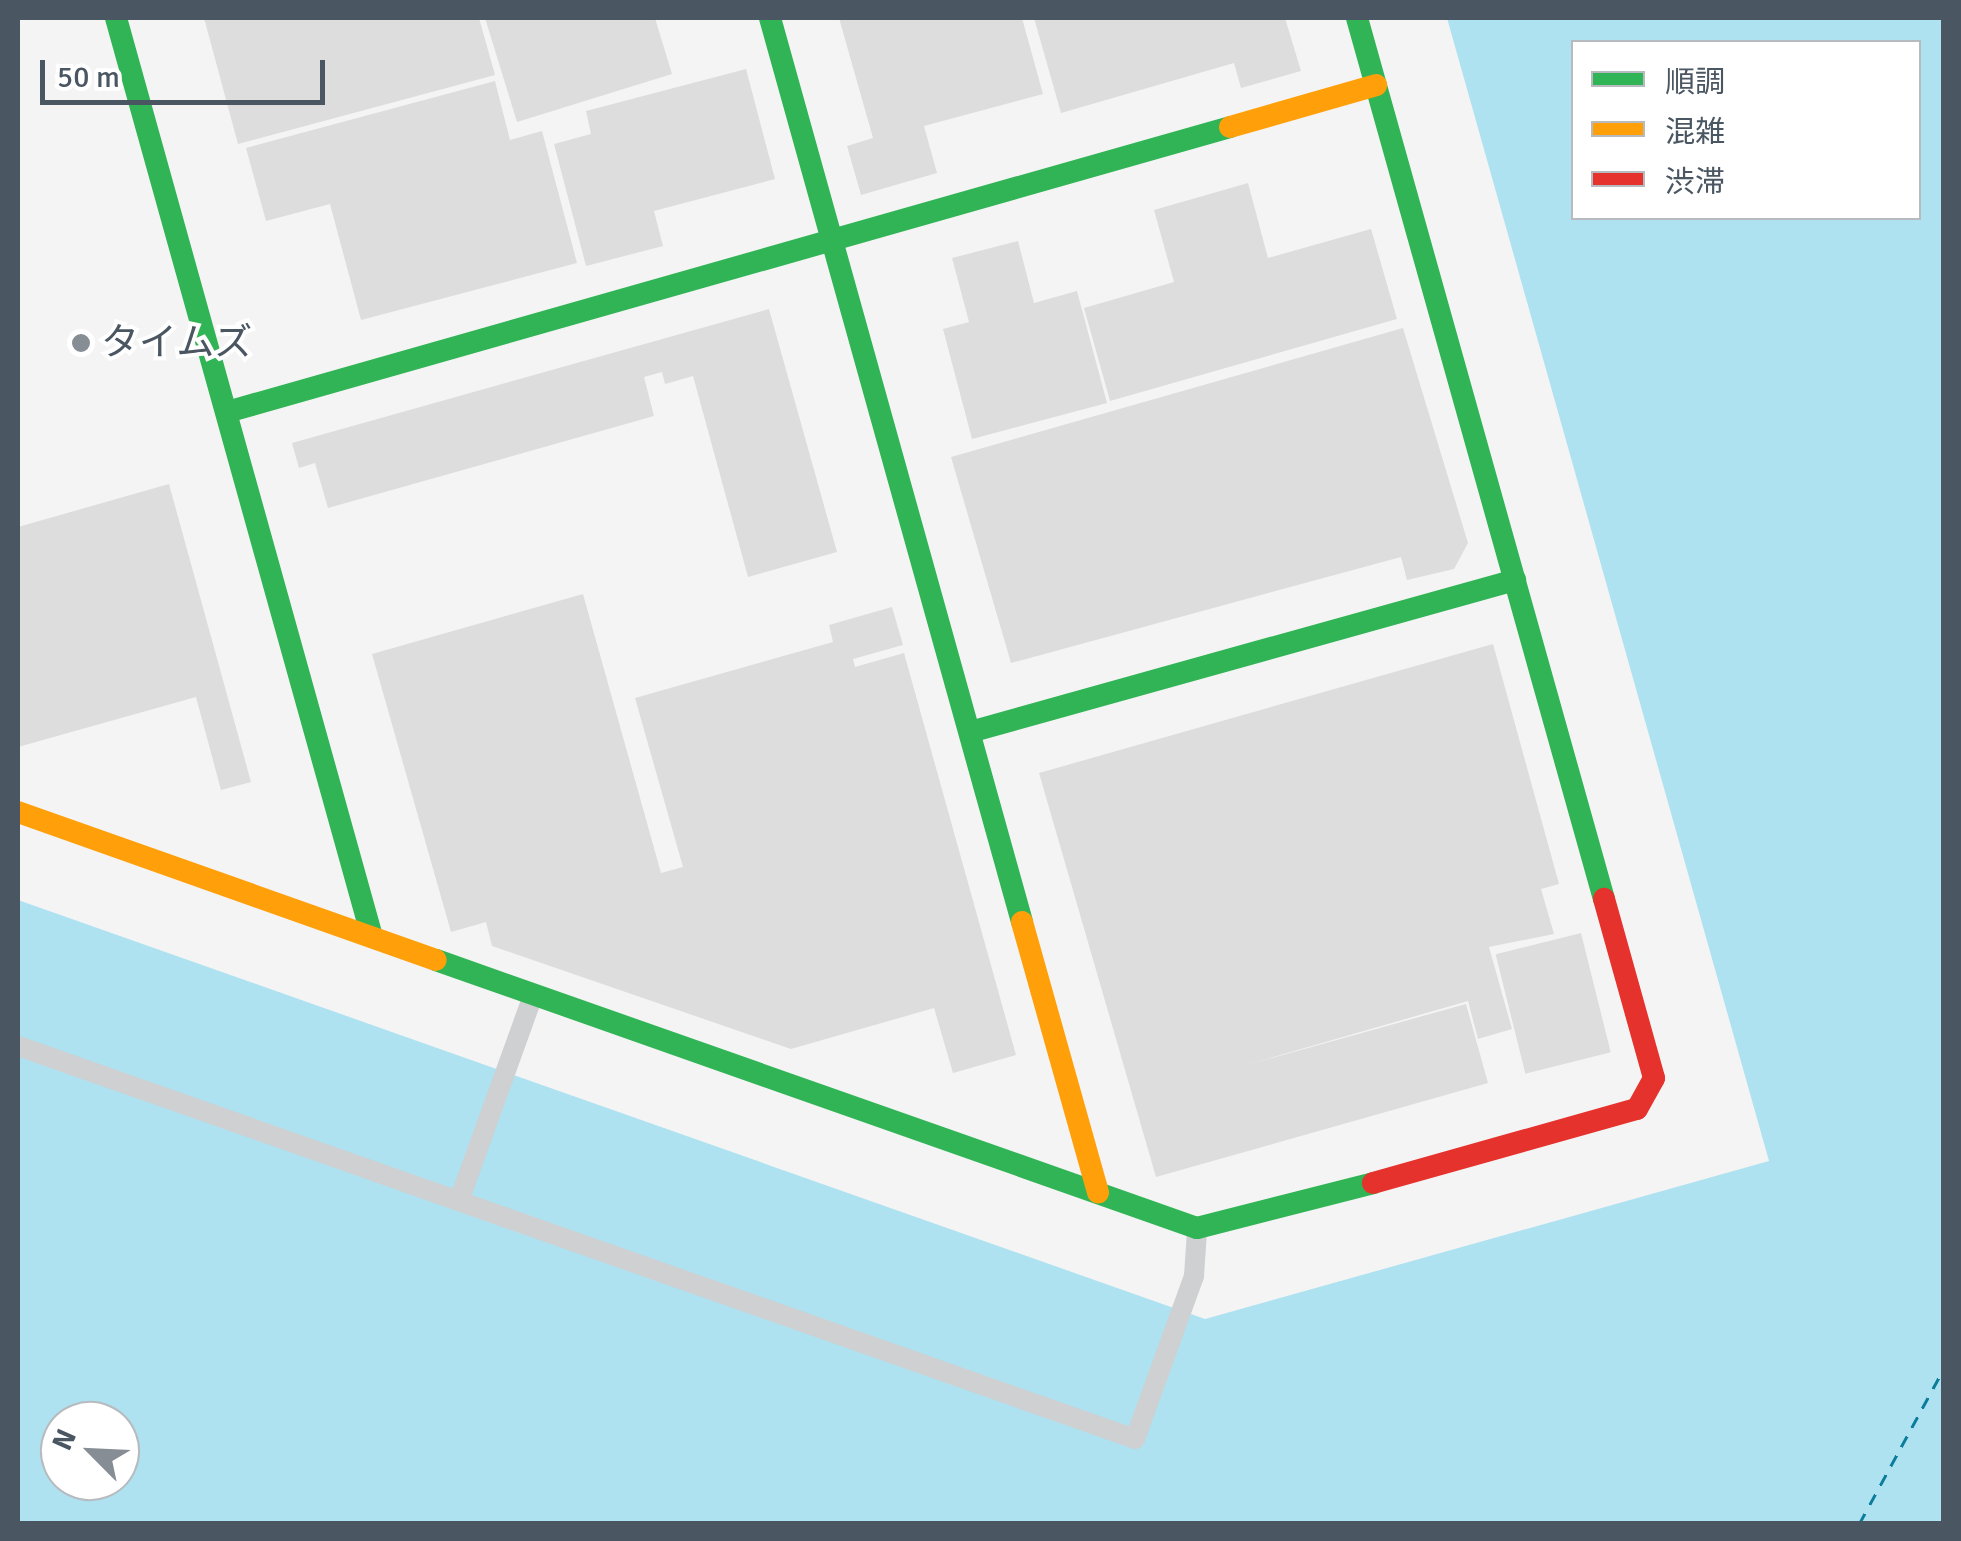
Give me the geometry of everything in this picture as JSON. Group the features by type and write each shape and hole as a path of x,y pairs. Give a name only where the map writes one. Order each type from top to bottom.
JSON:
{"street":[{"path":"116,18 372,937"},
{"path":"770,18 1098,1193"},
{"path":"18,812 1198,1228 1215,1228 1637,1109 1652,1089 1515,580 1357,18"},
{"path":"227,412 1376,85"},
{"path":"970,732 1515,580"}],"lane":[{"path":"458,1200 533,996"},
{"path":"18,1046 1135,1439 1194,1276 1198,1228"}],"water":[{"path":"1447,18 1943,18 1943,1523 18,1524 18,900 1205,1319 1769,1161"}],"building":[{"path":"204,18 479,18 495,75 238,144"},
{"path":"485,18 655,18 672,74 517,122"},
{"path":"839,18 1022,18 1043,94 924,126 937,173 861,195 847,146 873,138"},
{"path":"1034,18 1285,18 1301,71 1241,88 1234,63 1061,113"},
{"path":"746,69 775,179 654,211 663,246 586,266 554,144 591,134 586,111"},
{"path":"495,81 510,140 542,131 577,263 361,320 330,204 266,221 246,148"},
{"path":"1248,183 1268,258 1371,229 1397,319 1110,401 1084,308 1174,282 1154,210"},
{"path":"1018,241 1034,303 1077,291 1107,403 972,439 943,329 969,322 952,258"},
{"path":"769,309 837,552 748,577 693,376 665,384 662,372 644,377 654,416 328,508 315,463 299,468 292,443"},
{"path":"1403,328 1468,543 1454,569 1407,580 1401,557 1011,663 951,457"},
{"path":"169,484 251,782 221,790 196,697 18,747 18,527"},
{"path":"583,594 661,873 683,867 635,698 833,642 829,625 892,607 903,645 853,659 855,667 904,653 1016,1055 953,1073 934,1008 791,1049 492,946 486,922 451,932 372,654"},
{"path":"1493,644 1559,884 1541,889 1554,934 1489,947 1512,1029 1478,1039 1468,1001 1239,1067 1466,1004 1488,1083 1156,1177 1039,773"},
{"path":"1581,933 1611,1052 1525,1074 1496,954"}],"ferry route":[{"path":"1859,1524 1944,1368"}],"traffic: fast":[{"path":"116,18 372,937"},
{"path":"770,18 1022,922"},
{"path":"1357,18 1604,899"},
{"path":"227,412 1230,127"},
{"path":"970,732 1515,580"},
{"path":"436,960 1197,1228 1373,1183"}],"traffic: slow":[{"path":"1230,127 1376,85"},
{"path":"18,812 436,960"},
{"path":"1022,922 1098,1193"}],"traffic: jam":[{"path":"1373,1183 1637,1109 1654,1078 1604,899"}],"place":[{"name":"タイムズ","path":"81,343"}]}
